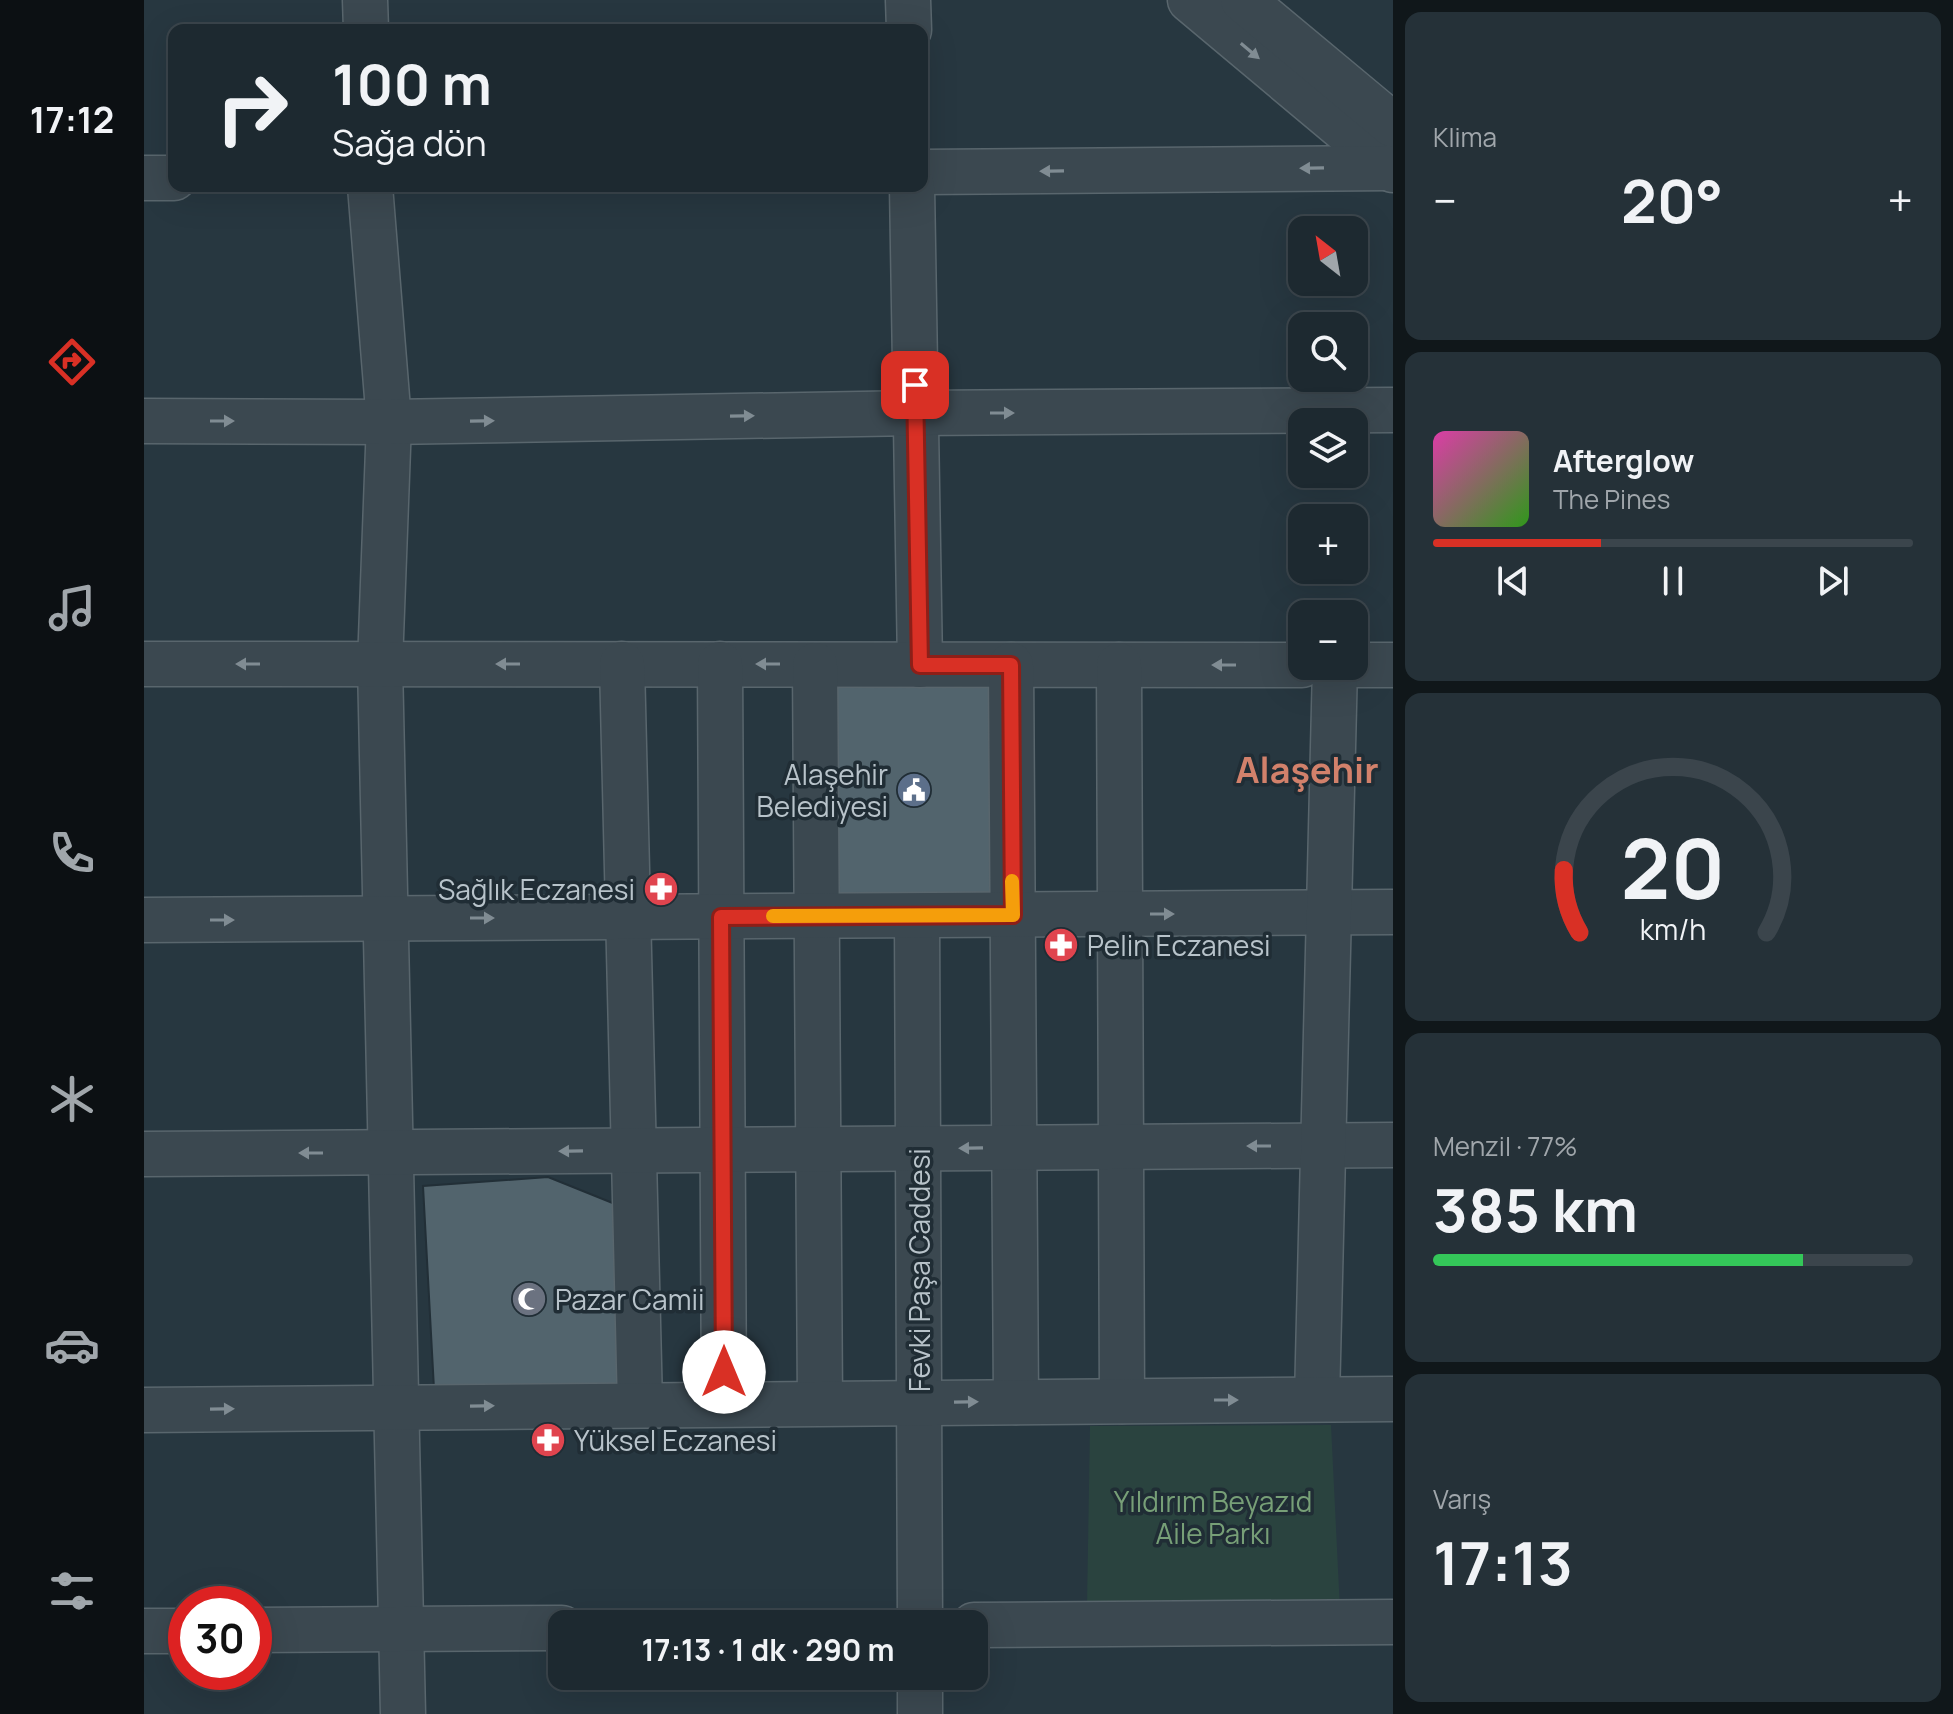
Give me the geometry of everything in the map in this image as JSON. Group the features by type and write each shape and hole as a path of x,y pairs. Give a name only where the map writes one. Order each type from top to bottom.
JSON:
{"street":[{"path":"365,0 366,24"},
{"path":"908,0 909,24"},
{"path":"1190,0 1392,169"},
{"path":"1243,0 1393,125"},
{"path":"928,172 1392,169"},
{"path":"144,178 168,178"},
{"path":"370,192 389,422 380,664 403,1714"},
{"path":"912,192 920,665"},
{"path":"144,421 389,422 916,413 1393,410"},
{"path":"144,664 1288,665"},
{"path":"622,664 640,1405"},
{"path":"720,664 724,1404"},
{"path":"815,665 820,1403"},
{"path":"1011,665 1016,1402"},
{"path":"1119,665 1122,1401"},
{"path":"1368,665 1393,665"},
{"path":"1317,1399 1335,680"},
{"path":"144,920 1393,912"},
{"name":"Fevki Paşa Caddesi","path":"917,916 920,1610"},
{"path":"144,1154 1393,1145"},
{"path":"144,1410 1393,1399"},
{"path":"988,1625 1393,1622"},
{"path":"272,1630 548,1628"},
{"path":"144,1631 168,1631"},
{"path":"920,1690 920,1714"}],"green space":[{"name":"Yıldırım Beyazıd Aile Parkı","path":"1331,1425 1340,1610 1087,1605 1090,1426"}],"building":[{"name":"Alaşehir Belediyesi","path":"824,673 1005,673 1005,907 823,907"},
{"name":"Pazar Camii","path":"548,1177 630,1210 627,1392 434,1389 423,1186"}],"slow traffic":[{"path":"773,916 1013,915 1012,881"}],"place":[{"name":"Alaşehir Belediyesi","path":"914,790"},
{"name":"Sağlık Eczanesi","path":"661,889"},
{"name":"Pelin Eczanesi","path":"1061,945"},
{"name":"Pazar Camii","path":"529,1299"},
{"name":"Yüksel Eczanesi","path":"548,1440"}],"district":[{"name":"Alaşehir","path":"1307,769"}],"route":[{"path":"724,1372 721,917 1013,915 1011,665 920,665 915,385"}]}
